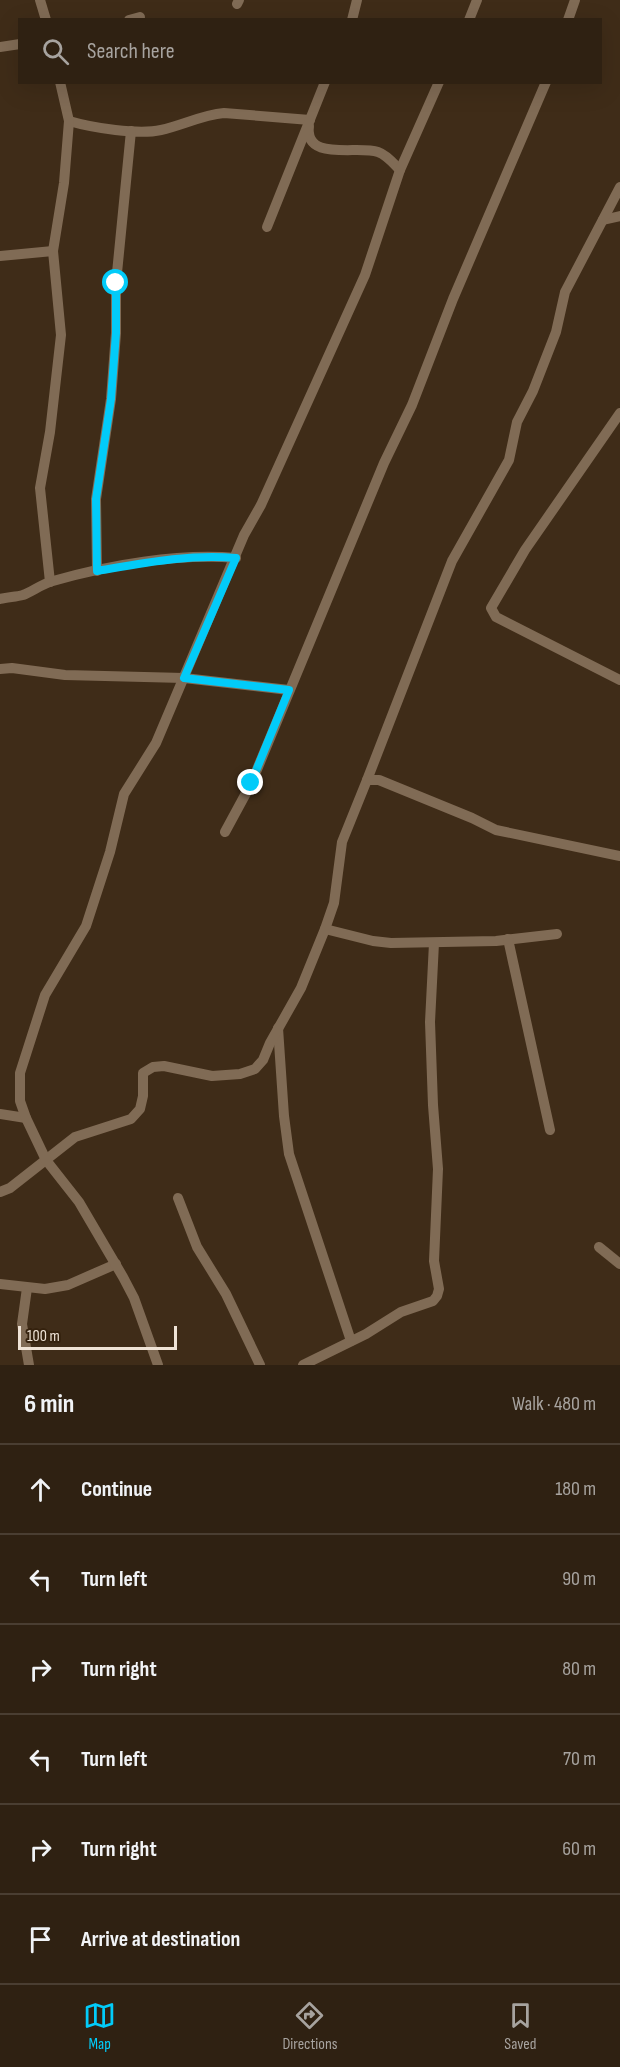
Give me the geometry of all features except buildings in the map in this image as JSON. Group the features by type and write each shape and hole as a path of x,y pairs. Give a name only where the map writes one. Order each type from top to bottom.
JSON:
{"street":[{"path":"40,0 45,18"},
{"path":"352,18 357,0"},
{"path":"470,18 477,0"},
{"path":"569,18 575,0"},
{"path":"0,47 18,44"},
{"path":"51,582 39,488 50,432 61,335 53,251 64,183 69,121 60,84"},
{"path":"267,227 324,84"},
{"path":"158,1365 134,1298 116,1264 79,1202 46,1160 26,1118 20,1101 20,1072 45,995 86,926 111,852 124,794 156,743 244,535 261,506 365,275 400,170 438,84"},
{"path":"225,832 251,783 545,84"},
{"path":"69,121 86,126 131,131 158,130 212,114 224,113 310,120"},
{"path":"310,120 308,131 311,141 320,149 378,152 400,170"},
{"path":"97,571 96,499 111,399 116,333 116,283 131,131"},
{"path":"0,1192 10,1188 75,1137 130,1119 140,1109 143,1096 142,1073 153,1067 164,1066 212,1076 240,1074 255,1069 263,1060 300,988 325,929 334,903 342,842 452,561 509,460 517,422 533,391 556,332 565,292 620,187"},
{"path":"603,220 620,216"},
{"path":"0,256 53,251"},
{"path":"620,413 525,550 491,608 496,617 620,680"},
{"path":"0,599 22,595 51,582 97,571 181,557 236,558"},
{"path":"0,669 12,668 65,675 184,678 289,690"},
{"path":"367,780 379,780 496,830 620,856"},
{"path":"325,929 391,943 496,941 557,934"},
{"path":"508,939 550,1130"},
{"path":"303,1365 366,1334 401,1312 433,1301 439,1289 434,1261 438,1169 430,1022 434,943"},
{"path":"278,1028 289,1154 351,1341"},
{"path":"0,1114 26,1118"},
{"path":"178,1198 197,1247 226,1294 260,1365"},
{"path":"599,1247 620,1264"},
{"path":"0,1284 45,1289 68,1285 116,1264"},
{"path":"27,1288 22,1324 29,1365"}],"route":[{"path":"116,283 116,333 111,399 96,499 97,571 181,557 236,558 184,678 289,690 251,783"}]}
